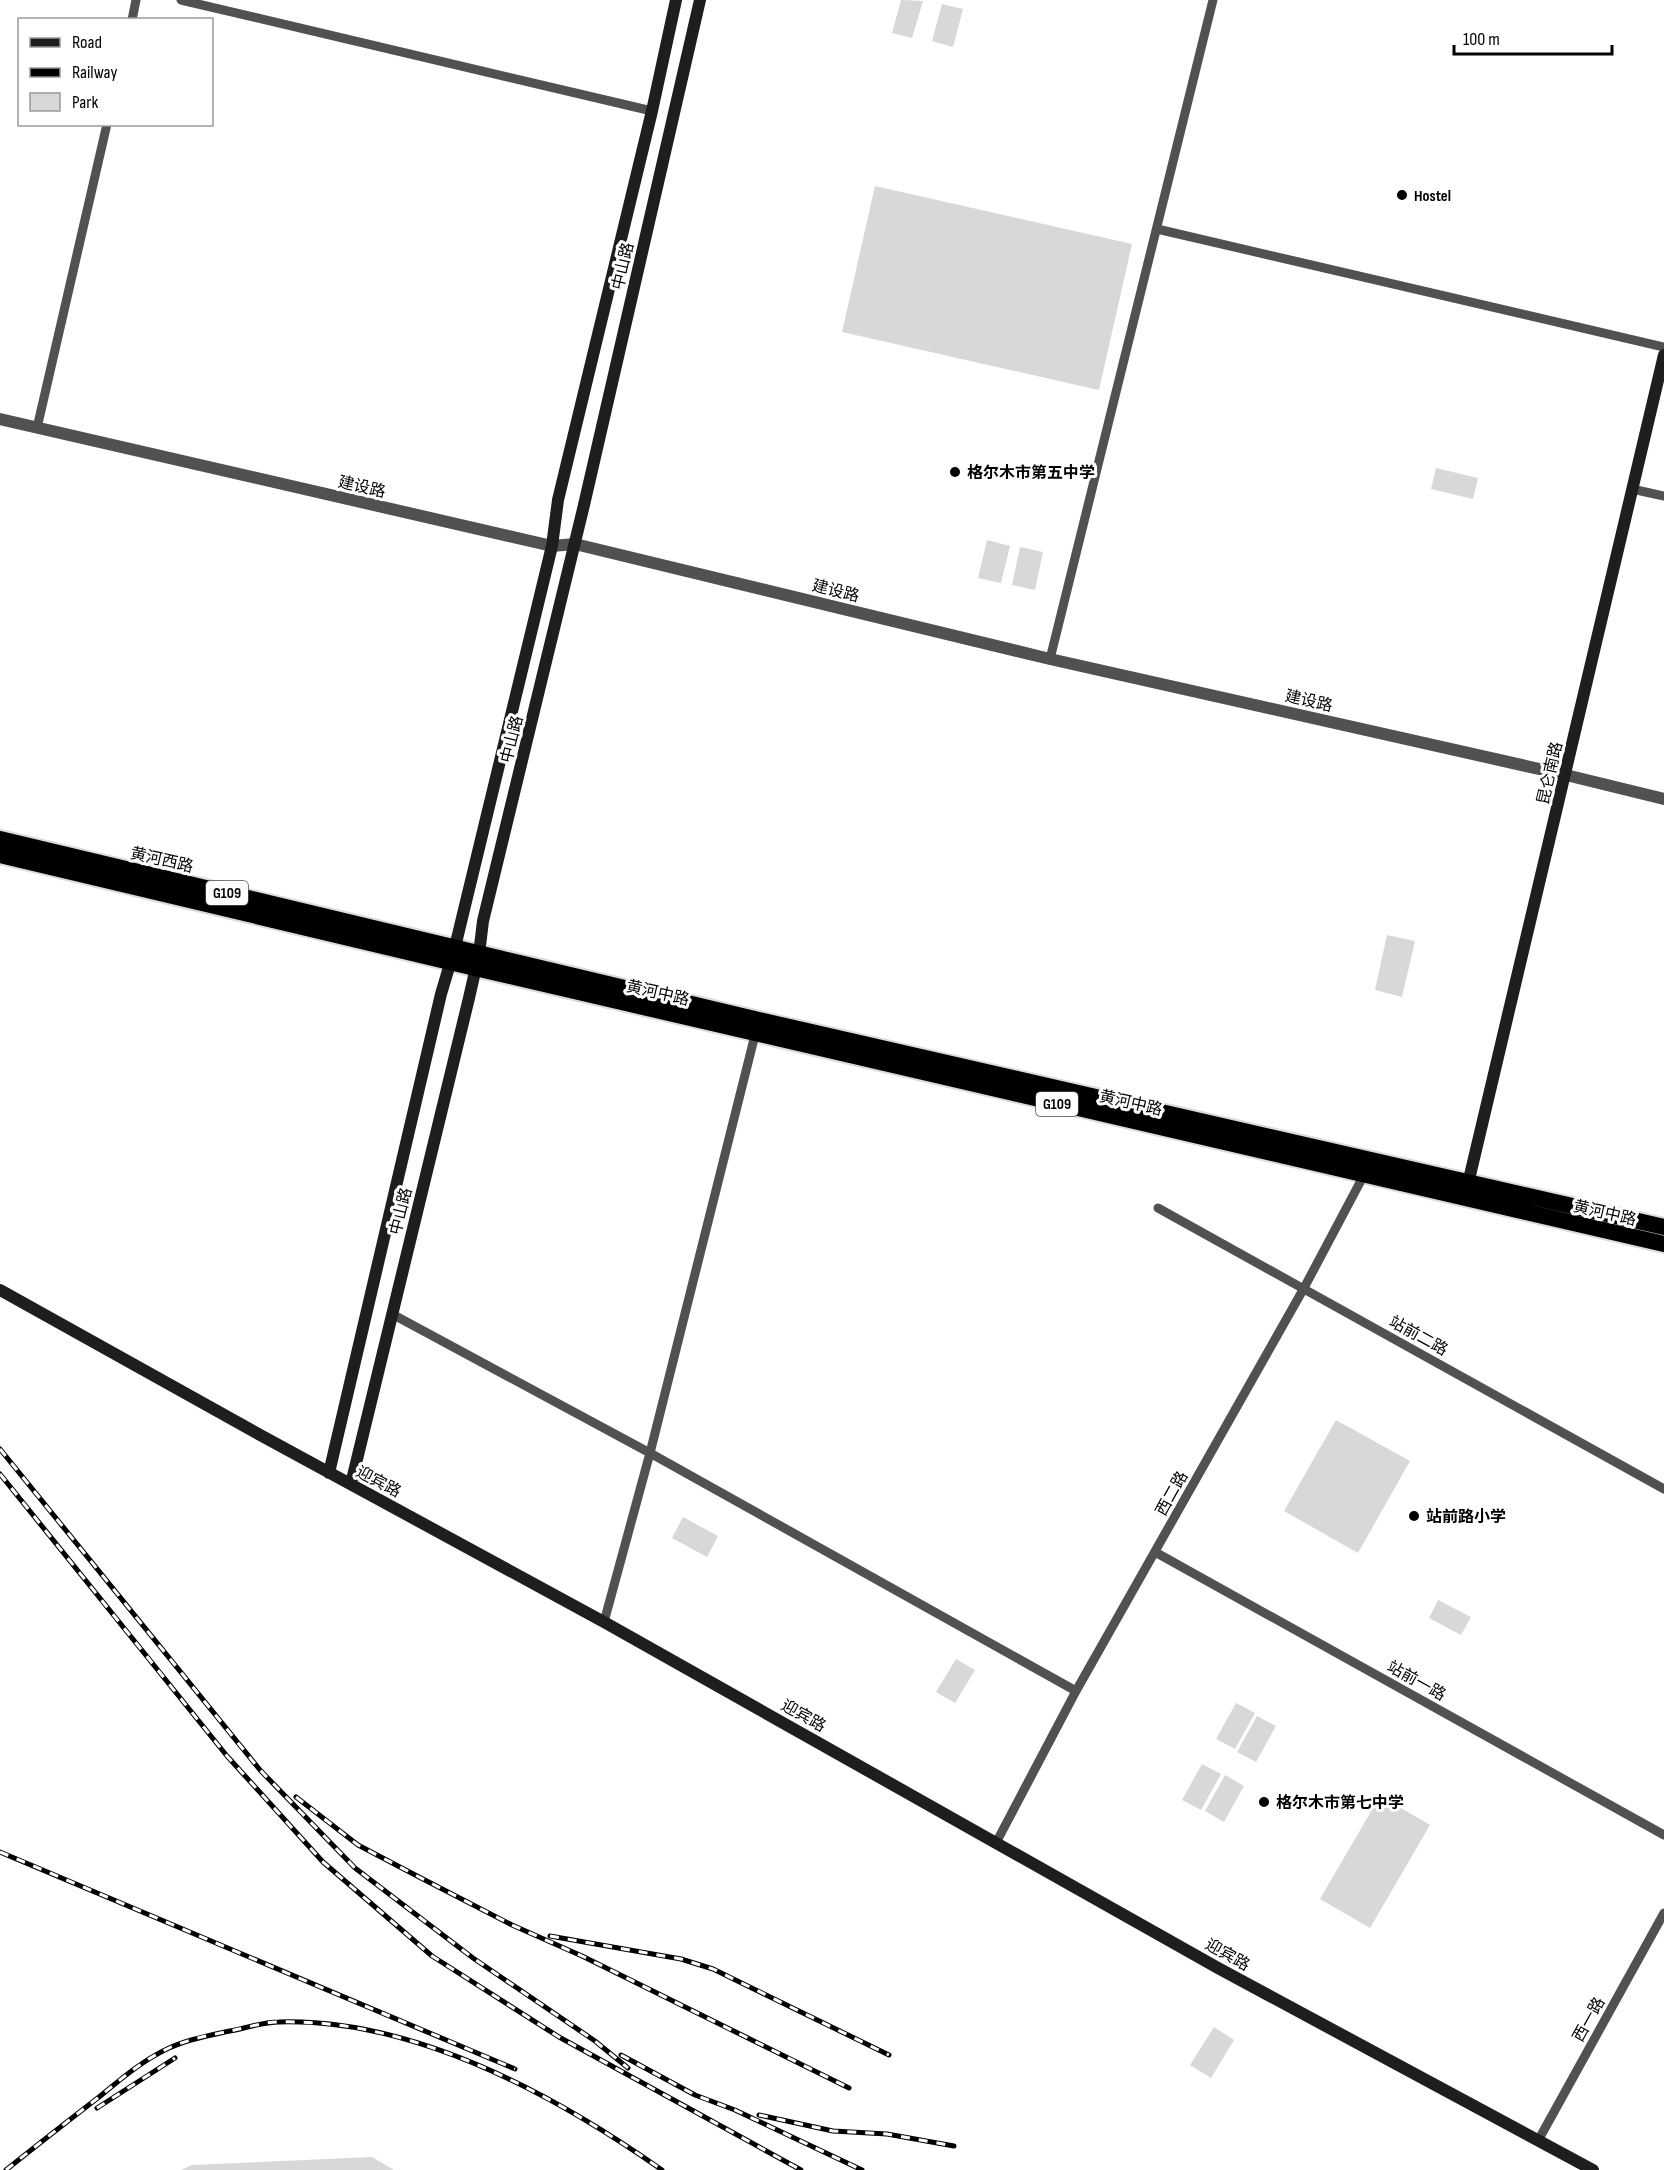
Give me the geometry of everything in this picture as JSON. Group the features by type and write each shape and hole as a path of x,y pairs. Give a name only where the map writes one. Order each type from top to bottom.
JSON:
{"highway":[{"name":"黄河西路","path":"0,839 453,954"},
{"name":"黄河西路","path":"0,855 453,954"},
{"name":"黄河中路","path":"453,954 757,1027 1467,1190 1664,1227"},
{"name":"黄河中路","path":"1467,1190 1664,1244"}],"main road":[{"name":"中山路","path":"329,1473 552,546 558,500 652,111 676,0"},
{"name":"中山路","path":"351,1484 477,961 483,921 575,544 700,0"},
{"name":"昆仑南路","path":"1467,1190 1664,355"},
{"name":"迎宾路","path":"0,1290 996,1841 1218,1968 1593,2170"}],"street":[{"path":"132,18 136,0"},
{"path":"181,0 652,111"},
{"path":"1050,659 1213,0"},
{"path":"37,428 107,126"},
{"path":"1156,228 1664,348"},
{"name":"建设路","path":"0,419 552,546 575,544 1050,659 1664,799"},
{"path":"1632,489 1664,496"},
{"path":"604,1623 650,1453 757,1027"},
{"name":"西二路","path":"996,1841 1076,1691 1304,1288 1366,1167"},
{"name":"站前二路","path":"1158,1208 1664,1489"},
{"path":"392,1314 650,1453 1076,1691"},
{"name":"站前一路","path":"1155,1552 1664,1834"},
{"name":"西一路","path":"1539,2139 1664,1913"}],"green space":[{"path":"901,0 923,1 912,38 892,33"},
{"path":"942,4 963,9 953,47 932,41"},
{"path":"875,186 1132,244 1099,390 842,332"},
{"path":"1436,468 1478,478 1473,499 1431,489"},
{"path":"987,540 1010,546 1001,583 978,578"},
{"path":"1020,547 1043,552 1035,590 1012,585"},
{"path":"1387,935 1415,941 1402,997 1375,990"},
{"path":"1336,1420 1410,1461 1358,1553 1284,1511"},
{"path":"683,1517 718,1536 707,1557 672,1538"},
{"path":"1438,1600 1471,1617 1461,1635 1429,1618"},
{"path":"956,1659 975,1670 955,1703 936,1692"},
{"path":"1236,1703 1255,1713 1235,1749 1216,1739"},
{"path":"1257,1716 1276,1726 1256,1762 1237,1752"},
{"path":"1202,1764 1221,1774 1201,1810 1182,1800"},
{"path":"1225,1775 1244,1786 1224,1822 1205,1811"},
{"path":"1380,1796 1430,1825 1370,1928 1320,1899"},
{"path":"1214,2027 1234,2040 1211,2078 1190,2065"},
{"path":"372,2157 394,2170 181,2170 192,2165"}],"railway":[{"path":"0,1449 260,1770 355,1868 473,1958 595,2041 628,2068"},
{"path":"0,1474 227,1756 323,1862 432,1956 559,2037 801,2170"},
{"path":"296,1797 358,1845 512,1925 582,1956 849,2088"},
{"path":"0,1852 515,2069"},
{"path":"550,1936 681,1959 713,1969 889,2055"},
{"path":"6,2170 124,2077 159,2053 200,2038 279,2022 330,2024 381,2033 431,2047 481,2066 576,2115 662,2170"},
{"path":"621,2055 695,2095 735,2110 862,2170"},
{"path":"97,2108 175,2058"},
{"path":"759,2115 833,2131 887,2134 954,2146"}],"place":[{"name":"Hostel","path":"1402,195"},
{"name":"格尔木市第五中学","path":"955,472"},
{"name":"站前路小学","path":"1414,1516"},
{"name":"格尔木市第七中学","path":"1264,1802"}]}
